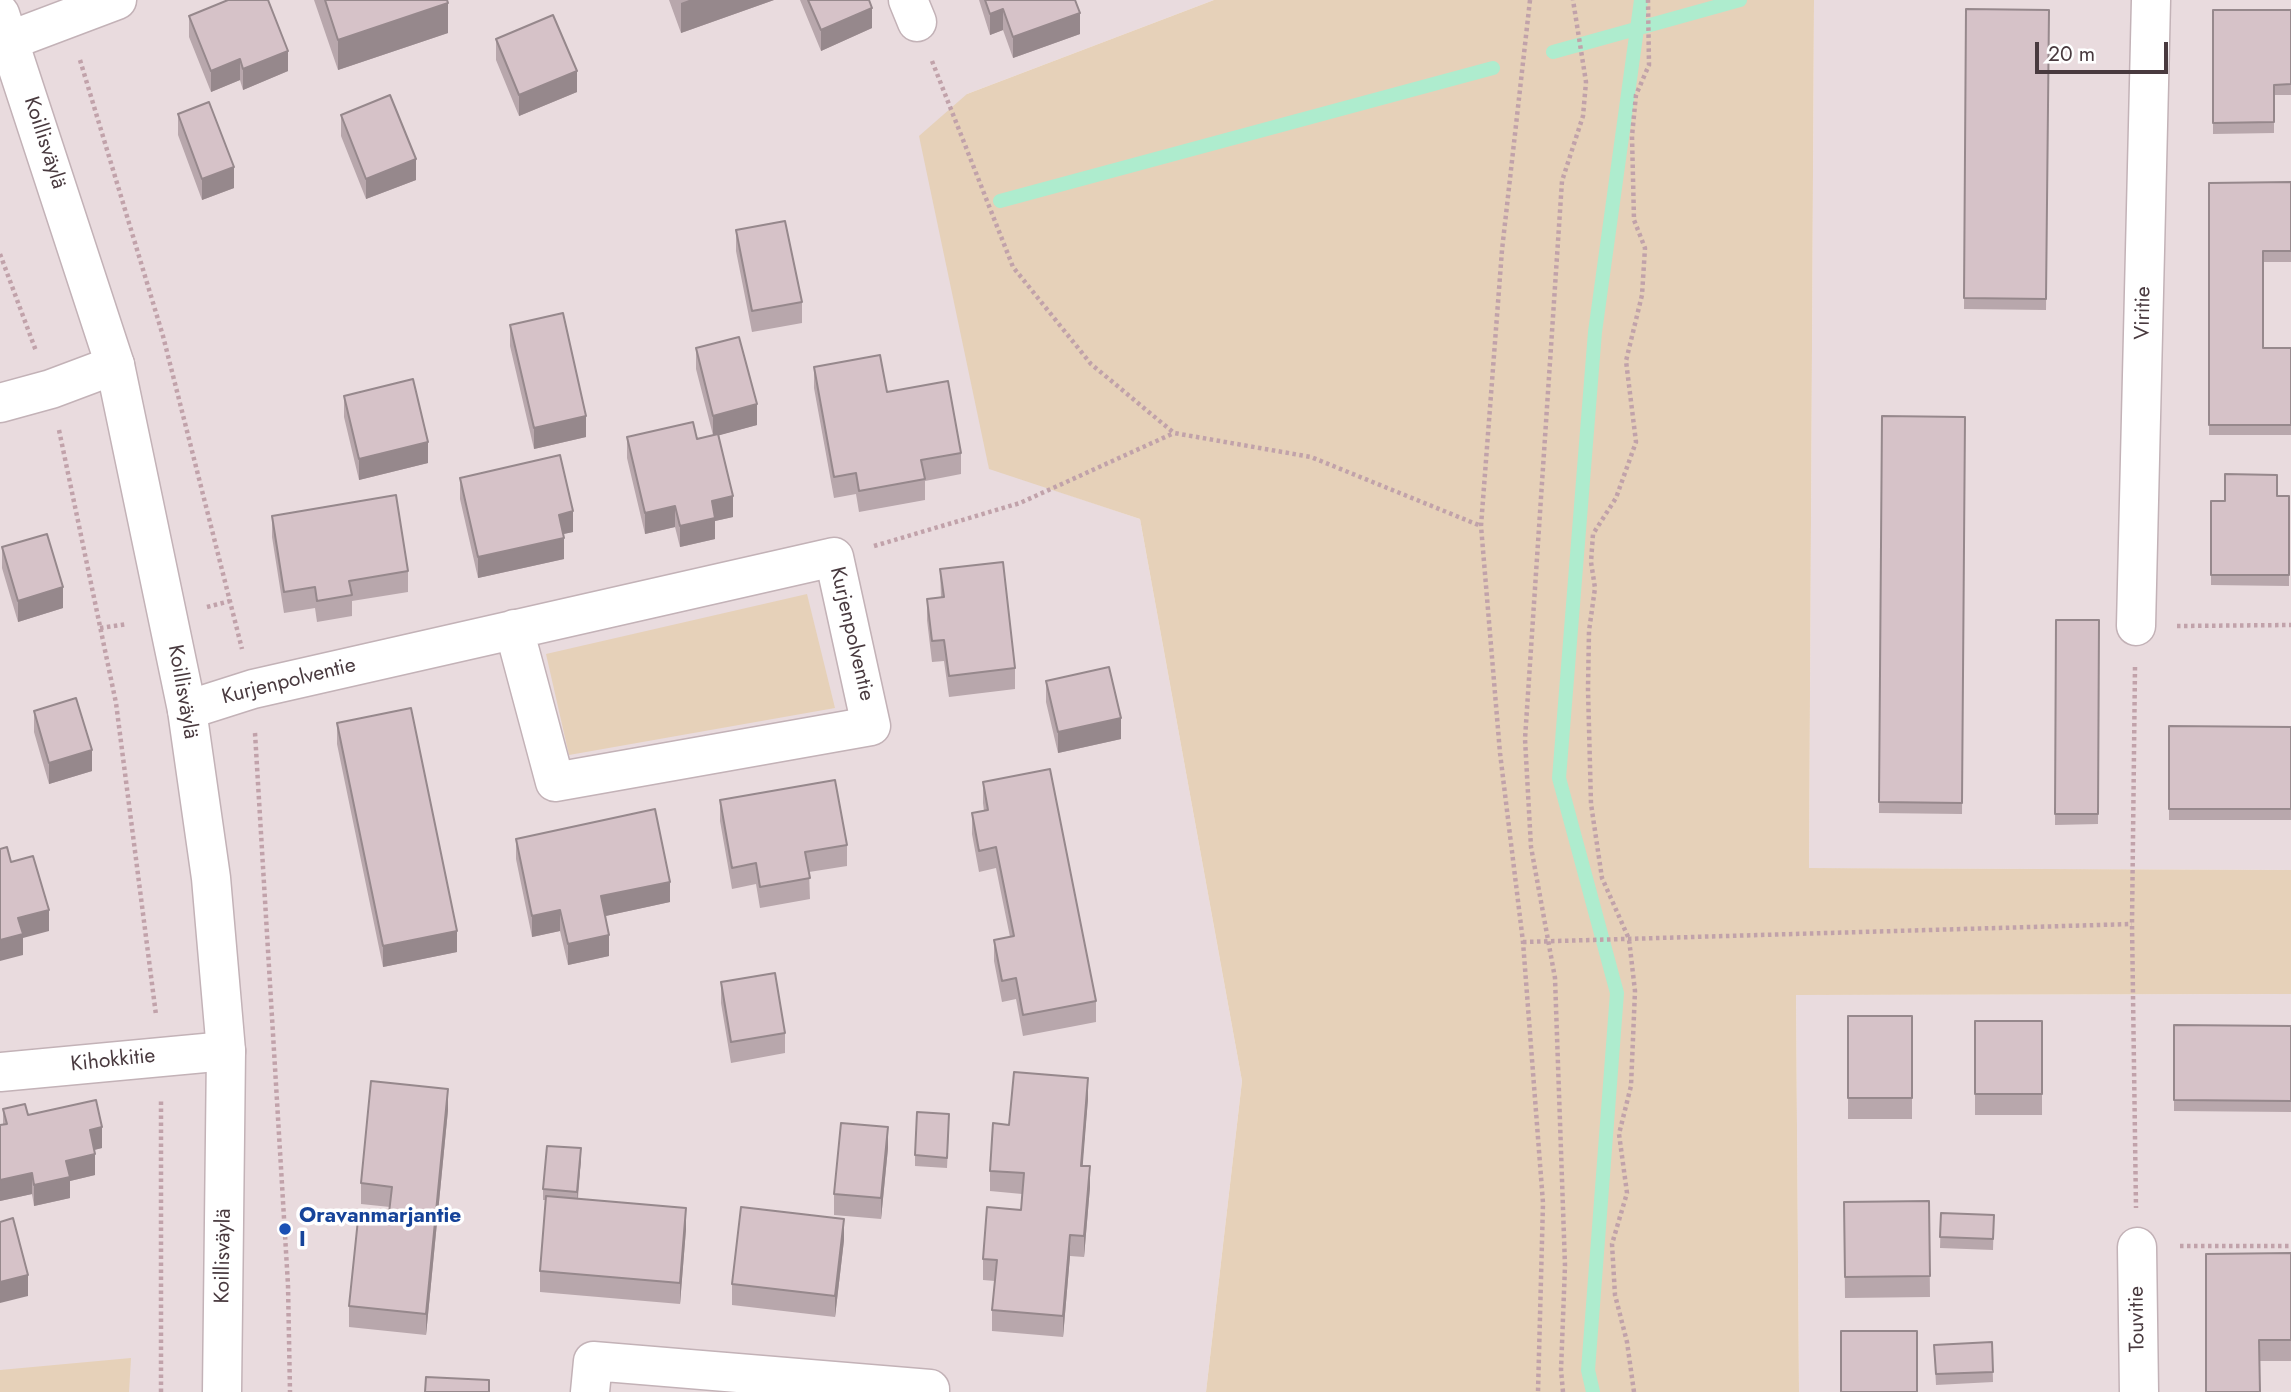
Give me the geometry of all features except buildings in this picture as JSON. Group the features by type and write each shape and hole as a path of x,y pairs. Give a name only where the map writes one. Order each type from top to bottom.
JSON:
{"street":[{"path":"5,27 117,0"},
{"name":"Viritie","path":"2136,626 2151,0"},
{"name":"Koillisväylä","path":"5,27 115,365 187,710 211,878 226,1051 222,1392"},
{"path":"0,403 51,389 115,365"},
{"name":"Kurjenpolventie","path":"187,710 253,688 514,629 834,557 872,726 555,782 514,629"},
{"name":"Kihokkitie","path":"0,1072 226,1051"},
{"name":"Touvitie","path":"2137,1247 2139,1392"},
{"path":"590,1392 593,1361 930,1389 930,1392"}],"path":[{"path":"1530,0 1502,250 1481,526 1500,753 1523,942 1543,1203 1538,1392"},
{"path":"1563,1392 1561,1370 1564,1266 1555,978 1531,847 1525,739 1562,181 1583,116 1586,82 1573,0"},
{"path":"1634,1392 1627,1342 1615,1295 1612,1244 1627,1193 1619,1135 1630,1086 1635,991 1629,939 1602,878 1591,804 1589,631 1595,589 1591,562 1593,534 1616,498 1636,442 1626,361 1642,295 1644,248 1634,220 1632,136 1636,95 1648,65 1648,0"},
{"path":"913,11 1013,267 1091,364 1174,433 1311,457 1481,526"},
{"path":"0,254 51,389 116,703 161,1056 161,1392"},
{"path":"834,557 1020,503 1174,433"},
{"path":"2291,625 2136,626 2132,924 2137,1247 2291,1246"},
{"path":"1523,942 2132,924"}],"shaded area":[{"path":"0,0 1214,0 967,94 989,468 1140,519 1242,1081 1206,1392 0,1392"},
{"path":"1214,0 1814,0 1809,868 2291,870 2291,994 1796,995 1799,1392 1206,1392 1242,1081 1140,519 989,469 919,136 967,94"},
{"path":"1814,0 2291,0 2291,870 1809,868"},
{"path":"807,594 835,708 569,755 546,654"},
{"path":"2291,994 2291,1392 1799,1392 1796,995"},
{"path":"131,1358 129,1392 0,1392 0,1370"}],"waterway":[{"path":"1593,1392 1588,1370 1617,993 1559,778 1595,332 1641,0"},
{"path":"1553,52 1740,0"},
{"path":"1000,201 1493,68"}],"place":[{"name":"Oravanmarjantie I","path":"285,1229"}]}
